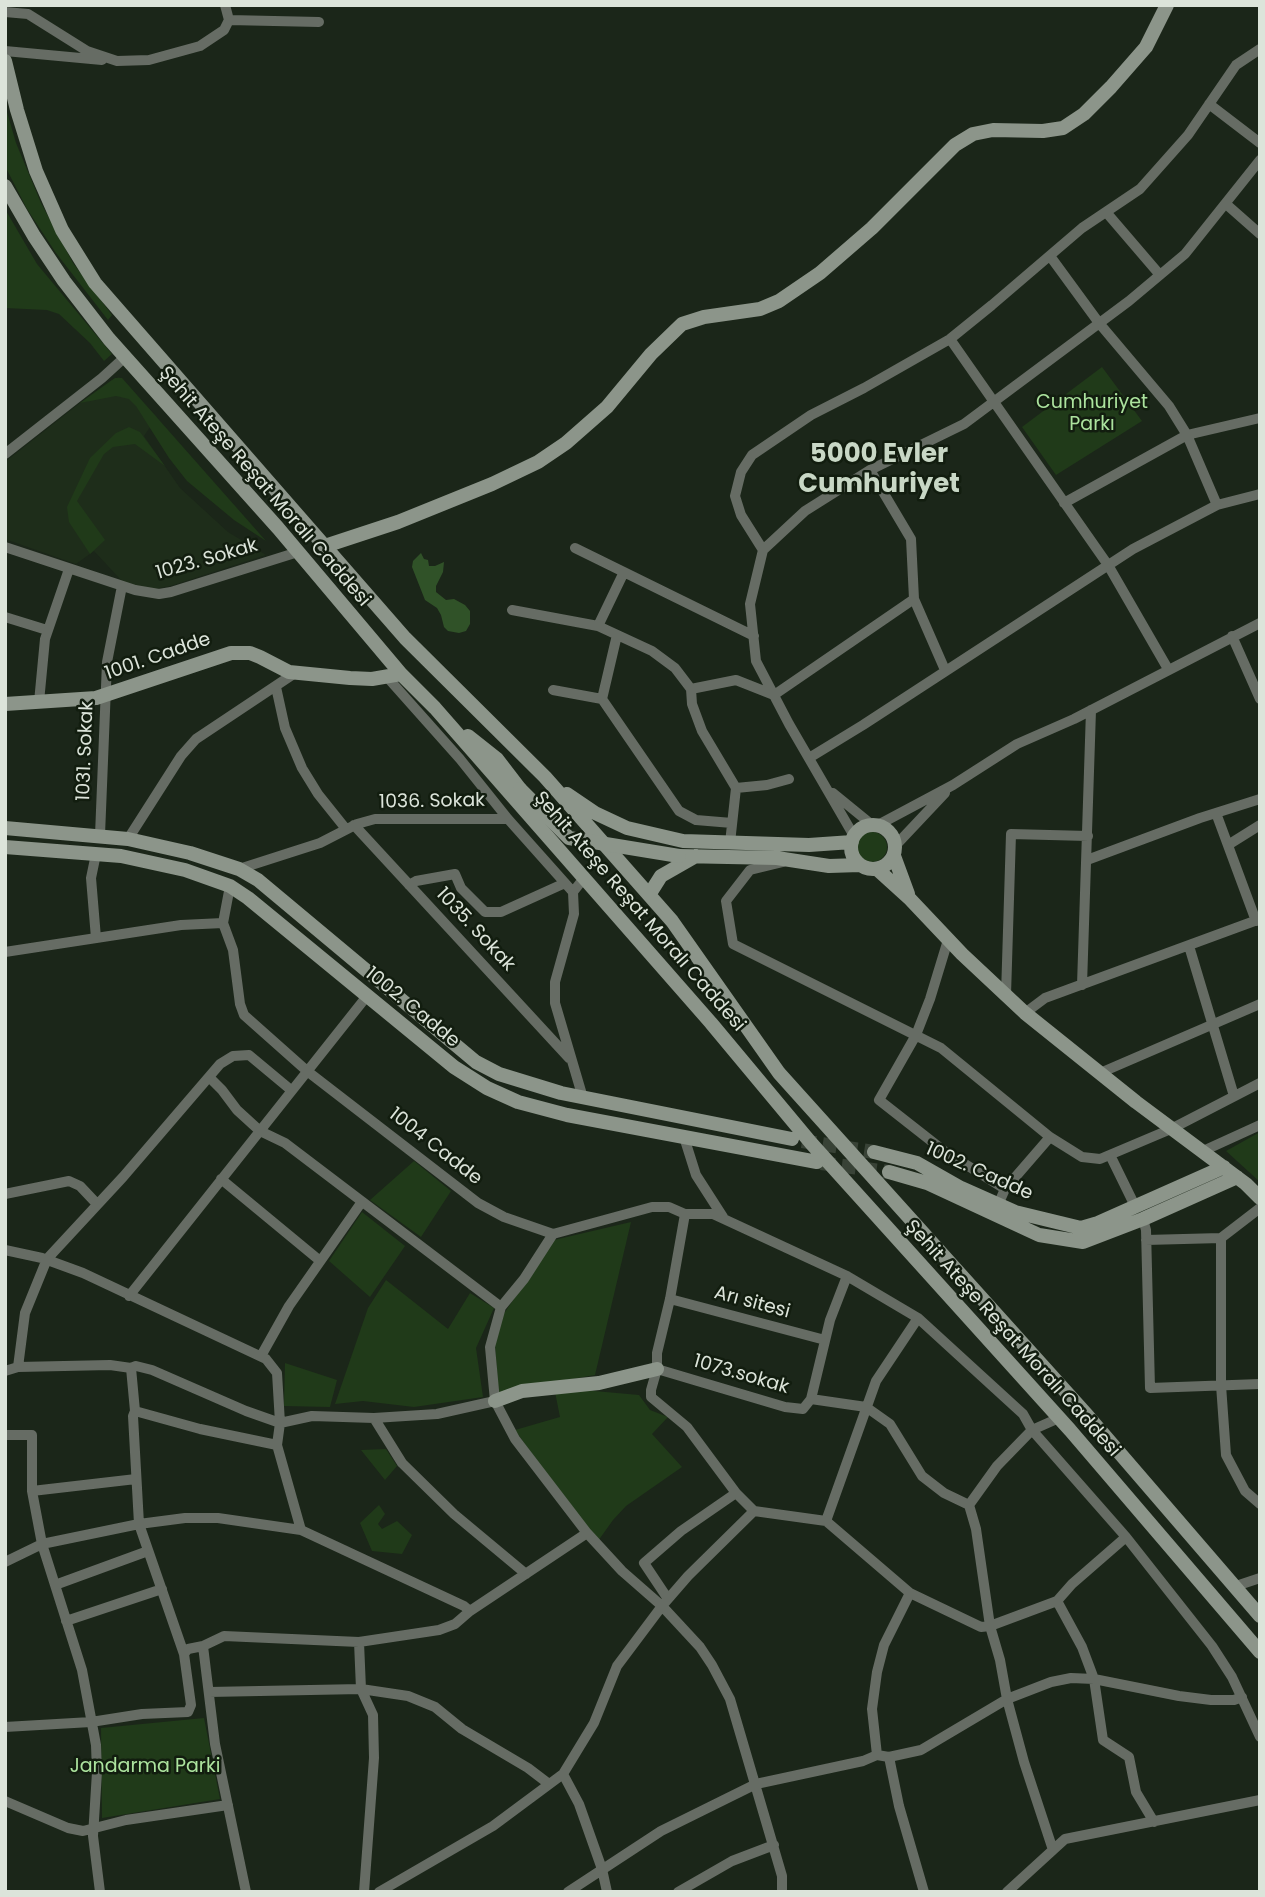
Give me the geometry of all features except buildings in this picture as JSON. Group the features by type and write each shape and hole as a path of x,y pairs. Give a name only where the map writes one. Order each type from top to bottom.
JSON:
{"main road":[{"path":"325,547 398,522 492,484 538,462 566,443 607,407 660,345 682,324 705,317 760,309 779,301 820,273 862,237 955,145 973,134 993,130 1043,131 1063,128 1093,105 1146,47 1167,5"},
{"path":"5,61 36,171 62,230 95,283 405,638 545,777 672,920 779,1073 1086,1415 1260,1616"},
{"name":"Şehit Ateşe Reşat Moralı Caddesi","path":"5,186 64,281 125,357 298,552 394,675 435,708 711,1023 811,1143 1059,1418 1260,1653"},
{"name":"1001. Cadde","path":"5,704 105,695 231,653 250,653 295,673 350,678 394,675"},
{"path":"435,708 497,759 520,789 569,838 679,856 791,861 829,866 860,864 877,869 1025,1013 1171,1129 1237,1177 1260,1198"},
{"path":"545,777 594,813 627,828 683,841 809,845 853,839"},
{"path":"860,864 852,854 853,839 864,826 875,825 890,832 909,898"},
{"name":"1002. Cadde","path":"5,828 128,839 190,853 239,869 258,880 476,1062 499,1074 583,1098 792,1139"},
{"path":"96,854 100,835"},
{"name":"1002. Cadde","path":"5,847 121,856 185,870 230,886 454,1067 487,1088 518,1102 579,1117 817,1162"},
{"path":"877,869 889,863 895,851"},
{"path":"649,895 661,876 696,856"},
{"path":"230,886 239,869"},
{"path":"367,996 379,980"},
{"path":"579,1117 583,1098"},
{"path":"684,1137 687,1118"},
{"name":"1002. Cadde","path":"874,1152 917,1163 1039,1235 1083,1242 1143,1219 1237,1177"},
{"name":"1002. Cadde","path":"889,1172 996,1209 1081,1228 1224,1167"},
{"path":"1135,1206 1143,1219"},
{"path":"495,1401 522,1391 600,1383 657,1369"}],"street":[{"path":"5,51 117,61 149,60 200,46 223,30 229,20 225,5"},
{"path":"8,9 28,14 87,51 117,61"},
{"path":"229,20 319,22"},
{"path":"763,550 741,515 734,496 741,472 752,455 811,415 950,339 1082,228 1140,189 1188,135 1236,65 1260,49"},
{"path":"1209,104 1260,142"},
{"path":"853,839 756,661 750,604 763,550 805,511 870,470 964,424 1099,323 1185,254 1260,160"},
{"path":"1226,204 1260,234"},
{"path":"1106,212 1160,275"},
{"path":"1050,256 1099,323 1169,406 1187,435 1217,505"},
{"path":"950,339 1108,565 1168,669"},
{"path":"7,448 102,378 125,357"},
{"path":"1064,503 1187,435 1260,418"},
{"path":"870,470 911,539 914,599 945,670"},
{"path":"809,758 1133,549 1217,505 1260,494"},
{"name":"1023. Sokak","path":"5,547 142,592 165,593 298,552"},
{"path":"575,548 754,636"},
{"path":"39,702 47,631 69,569"},
{"path":"598,626 624,572"},
{"name":"1031. Sokak","path":"100,835 109,647 122,586"},
{"path":"774,695 914,599"},
{"path":"512,610 598,626 652,651 676,668 691,689 692,704 702,731 736,788 730,843"},
{"path":"5,617 47,631"},
{"path":"827,789 875,825 953,785 1017,744 1091,710 1260,623"},
{"path":"602,699 617,635"},
{"path":"1232,636 1260,699"},
{"path":"128,839 188,747 205,731 295,673"},
{"path":"394,675 508,819 573,892 574,914 555,982 555,1003 569,1058 583,1098"},
{"path":"691,689 736,680 774,695"},
{"name":"1035. Sokak","path":"276,687 285,728 302,768 318,794 409,884 569,1058"},
{"path":"553,690 602,699 679,811 696,820 732,823"},
{"path":"1082,985 1091,710"},
{"path":"736,788 767,785 789,779"},
{"path":"895,851 953,785"},
{"path":"1087,860 1260,799"},
{"path":"1025,1013 1045,998 1258,920 1216,813"},
{"name":"1036. Sokak","path":"239,869 320,843 350,827 375,819 508,819"},
{"path":"1228,845 1260,825"},
{"path":"1006,995 1011,834 1087,836"},
{"path":"96,854 91,878 96,938"},
{"path":"791,861 750,870 726,901 733,944 941,1048 1050,1137 1082,1157 1100,1159 1110,1155 1171,1129 1260,1083"},
{"path":"409,884 455,874 461,888 485,912 501,912 565,883"},
{"path":"573,892 584,878"},
{"path":"5,952 181,925 223,923 230,886"},
{"name":"1004 Cadde","path":"223,923 233,950 240,1004 244,1015 307,1071 478,1203 504,1217 553,1234"},
{"path":"948,940 916,1035 879,1100 944,1151 1005,1189"},
{"path":"1189,946 1234,1096"},
{"path":"129,1296 367,996"},
{"path":"1100,1073 1260,1004"},
{"path":"18,1367 25,1313 47,1259 220,1064 233,1056 249,1055 291,1090"},
{"path":"209,1077 237,1110 260,1130 285,1143 501,1307"},
{"path":"1203,1152 1260,1125"},
{"path":"684,1137 696,1175 723,1217"},
{"path":"996,1209 1005,1189 1050,1137"},
{"path":"1110,1155 1135,1206"},
{"path":"221,1179 319,1260"},
{"path":"5,1194 69,1181 80,1186 97,1204"},
{"path":"261,1356 319,1260 361,1203"},
{"path":"665,1602 622,1571 587,1533 515,1439 495,1401 491,1347 501,1307 524,1279 553,1234 652,1207 669,1207 685,1214 713,1214 723,1217 847,1276 918,1318 1023,1414 1032,1430 1126,1537 1212,1646 1242,1697 1260,1737"},
{"path":"1146,1240 1222,1238 1260,1208"},
{"path":"685,1214 657,1353 657,1369 651,1397 687,1427 736,1493 754,1511 826,1521 910,1593 981,1627 1057,1601 1072,1584 1126,1537"},
{"path":"1143,1219 1146,1240 1150,1388 1260,1384"},
{"path":"1222,1238 1221,1385 1226,1455 1245,1491 1260,1504"},
{"path":"5,1250 47,1259 83,1273 266,1359 277,1373 280,1423 277,1445 285,1482 301,1530"},
{"path":"847,1276 830,1320 811,1399 866,1407 890,1424 922,1476 944,1493 970,1504"},
{"name":"Arı sitesi","path":"670,1299 825,1340"},
{"path":"826,1521 876,1381 918,1318"},
{"path":"5,1371 18,1367 110,1364 131,1368 136,1366 152,1370 280,1423 312,1416 374,1418 437,1414 495,1401"},
{"path":"5,1727 188,1712 191,1705 184,1654 139,1524 131,1368"},
{"name":"1073.sokak","path":"657,1369 785,1406 803,1409 811,1399"},
{"path":"135,1411 200,1429 277,1445"},
{"path":"374,1418 402,1462 454,1514 527,1574"},
{"path":"1053,1850 1007,1699 990,1626 970,1504 997,1466 1032,1430 1059,1418"},
{"path":"5,1435 32,1435 32,1491 42,1544 82,1670 96,1745 93,1829 100,1892"},
{"path":"32,1491 136,1479"},
{"path":"736,1493 681,1531 644,1563 665,1602 712,1665 730,1699 774,1845 782,1876 782,1892"},
{"path":"379,1892 493,1826 563,1774 594,1723 617,1666 665,1602 754,1511"},
{"path":"5,1562 42,1544 139,1524 186,1518 218,1518 301,1530 470,1611"},
{"path":"184,1654 188,1649 203,1646 224,1636 359,1642 439,1630 455,1624 470,1611 587,1533"},
{"path":"55,1585 148,1551"},
{"path":"1233,1587 1260,1578"},
{"path":"66,1621 162,1590"},
{"path":"877,1755 872,1709 877,1672 884,1645 910,1593"},
{"path":"1057,1601 1082,1647 1094,1679 1103,1740 1129,1757 1136,1792 1154,1822"},
{"path":"359,1642 361,1689 373,1716 374,1758 364,1892"},
{"path":"203,1646 215,1744 246,1892"},
{"path":"568,1892 661,1830 756,1784 863,1761 877,1755 889,1757 922,1750 1007,1699 1051,1682 1071,1678 1094,1679 1211,1700 1234,1700 1242,1697"},
{"path":"209,1692 361,1689 408,1696 435,1707 462,1729 528,1768 549,1784"},
{"path":"889,1757 899,1806 924,1892"},
{"path":"563,1774 579,1804 602,1869 607,1892"},
{"path":"1007,1892 1065,1839 1260,1800"},
{"path":"5,1801 68,1828 93,1829 126,1820 228,1805"},
{"path":"678,1892 732,1861 774,1845"}],"shaded area":[{"path":"119,377 157,417 144,436 180,488 228,532 266,555 170,586 149,590 135,588 120,579 94,551 76,564 5,539 5,462 80,403"},
{"path":"421,553 424,559 428,560 429,566 444,562 436,592 446,600 454,599 465,605 470,611 470,624 466,631 448,631 437,608 425,600 412,567 413,561"}],"green space":[{"path":"5,105 16,143 41,203 73,263 112,315 108,320 56,253 27,209 5,166"},
{"path":"5,209 37,264 112,354 104,361 90,343 59,314 47,310 5,308"},
{"name":"Cumhuriyet Parkı","path":"1102,367 1142,421 1056,475 1022,427"},
{"path":"115,378 122,378 266,541 234,520 187,481 129,399 116,396 80,403"},
{"path":"129,427 140,432 165,466 135,444 113,447 104,454 77,501 105,540 90,554 69,522 67,507 90,458 116,433"},
{"path":"872,832 883,836 887,847 883,858 872,862 861,858 857,847 861,836"},
{"path":"1260,1132 1260,1182 1226,1151"},
{"path":"414,1161 451,1191 421,1237 370,1200"},
{"path":"362,1212 405,1246 370,1297 329,1261"},
{"path":"631,1222 595,1375 521,1388 499,1396 495,1345 503,1315 554,1240"},
{"path":"386,1280 448,1329 470,1293 494,1308 476,1348 483,1397 414,1407 363,1401 335,1404 368,1308"},
{"path":"285,1363 337,1380 330,1407 284,1406"},
{"path":"572,1389 639,1395 650,1410 668,1417 652,1434 682,1467 626,1506 598,1541 515,1430 560,1417 555,1392"},
{"path":"386,1449 397,1466 385,1480 361,1450"},
{"path":"379,1505 385,1514 378,1524 382,1529 397,1521 412,1535 402,1554 372,1551 360,1523"},
{"name":"Jandarma Parki","path":"204,1718 220,1799 102,1818 101,1728"}],"tunnel":[{"path":"802,1141 874,1152"},
{"path":"821,1163 889,1172"}],"district":[{"name":"5000 Evler Cumhuriyet","path":"879,470"}]}
